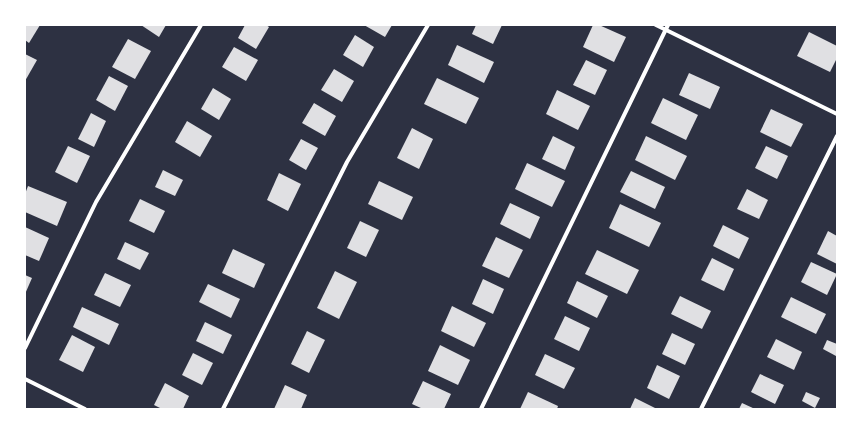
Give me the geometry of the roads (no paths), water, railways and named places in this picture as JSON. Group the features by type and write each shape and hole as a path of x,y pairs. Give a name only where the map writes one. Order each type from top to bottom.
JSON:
{"street":[{"path":"25,348 96,202 201,25"},
{"path":"223,409 347,162 428,25"},
{"path":"656,25 837,114"},
{"path":"481,409 668,25"},
{"path":"701,409 837,136"},
{"path":"25,380 85,409"}]}
